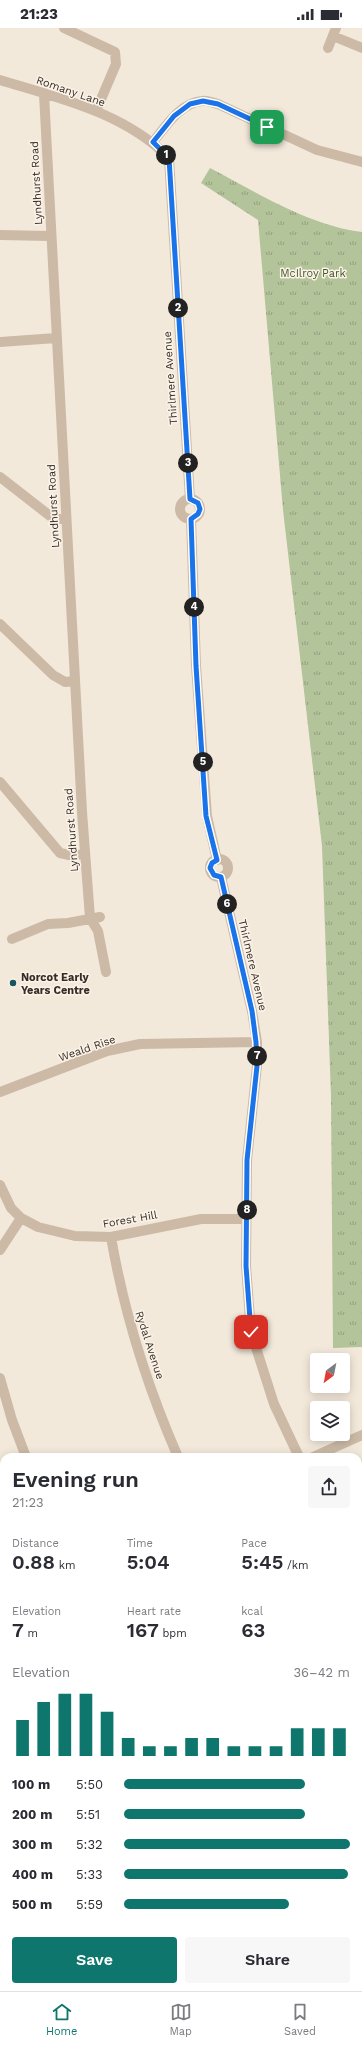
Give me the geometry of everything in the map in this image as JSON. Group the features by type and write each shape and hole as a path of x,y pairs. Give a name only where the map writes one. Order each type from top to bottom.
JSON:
{"street":[{"path":"64,28 115,52 116,64 96,111"},
{"path":"328,48 335,32 362,48"},
{"name":"Romany Lane","path":"0,80 96,111 153,142"},
{"name":"Lyndhurst Road","path":"44,94 50,236 85,854 106,972"},
{"path":"153,142 174,116 190,104 203,101 218,104 317,150 362,162"},
{"name":"Thirlmere Avenue","path":"153,142 169,158 190,499 198,503 200,509 198,514 191,519 196,666 206,816 217,860 210,866 211,871 216,877 221,877 252,1011 256,1042 257,1066 247,1160 246,1266 251,1332 274,1404 297,1453"},
{"path":"0,236 50,236"},
{"path":"0,342 56,338"},
{"path":"0,477 54,519 66,519"},
{"path":"190,499 184,501 180,510 182,516 191,519"},
{"path":"0,624 53,675 65,682 75,681"},
{"path":"0,782 60,853 69,855 85,854"},
{"path":"12,939 48,924 68,923 95,917"},
{"name":"Weald Rise","path":"0,1092 107,1051 140,1044 256,1042"},
{"path":"0,1185 11,1208 21,1218 0,1250"},
{"name":"Forest Hill","path":"21,1218 38,1227 75,1236 111,1237 201,1219 246,1219"},
{"name":"Rydal Avenue","path":"111,1237 128,1319 161,1419 176,1453"},
{"path":"0,1378 12,1420 24,1453"},
{"path":"322,1453 362,1435"}],"green space":[{"name":"McIlroy Park","path":"210,168 284,207 322,223 362,232 362,1347 333,1348 331,1096 322,846 283,510 258,220 201,183"}],"place":[{"name":"Norcot Early Years Centre","path":"13,983"}],"route":[{"path":"251,1332 246,1266 247,1160 257,1066 256,1042 252,1011 221,877 216,877 212,874 210,868 212,863 217,860 206,816 196,666 191,519 196,517 200,509 196,501 190,499 169,158 153,142 174,116 190,104 203,101 218,104 267,127"}]}
